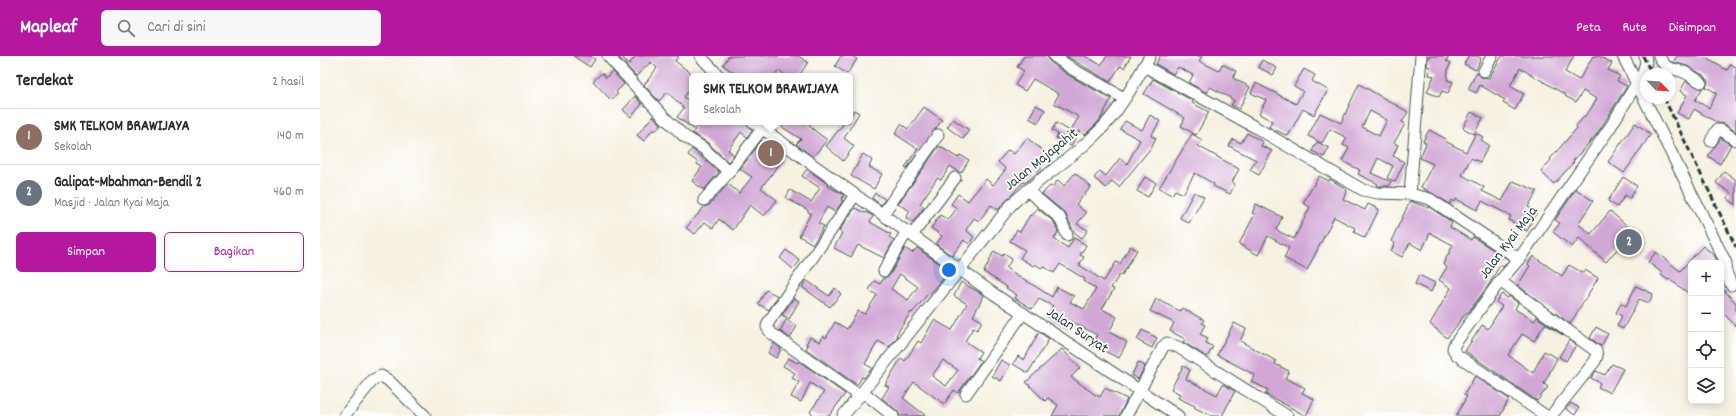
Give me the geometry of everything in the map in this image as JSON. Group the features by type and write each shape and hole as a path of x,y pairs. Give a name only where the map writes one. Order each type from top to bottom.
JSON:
{"street":[{"path":"608,56 664,117 684,136 703,148 729,172"},
{"path":"700,56 716,73"},
{"path":"1054,56 1074,70 1124,98"},
{"name":"Jalan Majapahit","path":"843,416 1011,205 1027,190 1097,134 1112,116 1150,56"},
{"path":"1405,193 1421,56"},
{"path":"1484,71 1492,56"},
{"path":"1623,56 1726,262 1726,269 1731,285"},
{"name":"Jalan Kyai Maja","path":"1546,416 1457,356 1454,349 1454,344 1500,281 1519,259 1611,126 1643,73 1646,62 1645,56"},
{"path":"1659,56 1666,67 1684,72 1701,82"},
{"path":"1144,66 1255,127 1363,190 1405,193 1430,199 1443,206 1519,259"},
{"path":"704,200 729,172 758,125"},
{"name":"Jalan Suryat","path":"758,125 1023,313 1178,416"},
{"path":"1711,141 1717,130 1721,130 1736,140"},
{"path":"883,214 938,135"},
{"path":"884,271 910,233 955,178"},
{"path":"1027,190 1060,218 1067,235"},
{"path":"855,195 768,323 767,327 771,333 893,416"},
{"path":"1500,281 1596,351 1597,356 1594,361 1551,416"},
{"path":"966,394 1023,313"},
{"path":"1126,416 1163,347 1167,343 1171,344 1287,416"},
{"path":"344,416 373,380 381,376 388,380 425,416"}],"building":[{"path":"573,56 590,56 595,59 590,67"},
{"path":"621,56 629,64 636,56 679,56 675,61 691,73 689,73 689,90 684,97 689,101 689,125 748,125 752,130 747,137 741,132 728,150 734,155 728,162 708,143 692,133 695,130 677,117 684,108 667,92 659,101 644,85 657,68 651,62 636,76 619,58"},
{"path":"729,56 798,56 808,62 801,73 782,73 779,70 777,73 734,73 723,65"},
{"path":"841,56 851,56 857,59 848,73 835,66"},
{"path":"1024,56 1047,56 1050,62 1070,76 1111,99 1100,120 1085,135 1079,131 1071,146 1056,138 1058,134 1052,130 1056,123 1070,131 1079,117 1054,103 1059,94 1033,79 1025,91 1015,85 1024,71 1017,67"},
{"path":"1066,56 1085,56 1101,65 1107,56 1131,56 1124,68 1120,66 1110,82"},
{"path":"1160,56 1202,56 1199,61 1219,71 1222,64 1236,71 1233,78 1250,87 1239,109 1231,105 1234,101 1229,97 1210,87 1207,93 1189,83 1193,75 1178,67 1173,74 1156,64"},
{"path":"1428,56 1449,56 1446,61 1451,63 1448,69 1447,80 1453,82 1448,93 1442,91 1439,97 1427,92 1434,76 1429,75 1430,67 1427,66"},
{"path":"1468,56 1477,56 1481,58 1476,70 1464,64"},
{"path":"1502,56 1574,56 1565,72 1579,80 1593,56 1599,56 1612,63 1608,70 1620,76 1617,81 1627,86 1597,134 1554,184 1541,172 1551,160 1550,159 1577,128 1576,126 1590,110 1597,99 1583,91 1576,102 1520,68 1510,86 1524,94 1515,110 1503,103 1505,100 1480,85 1476,93 1468,89 1477,72 1481,77 1489,78"},
{"path":"1677,56 1702,56 1727,70 1731,64 1736,67 1736,132 1725,124 1718,123 1694,109 1689,119 1677,113 1687,95 1680,91 1686,81 1702,89 1695,100 1709,108 1717,93 1706,87 1708,81 1705,76 1687,66 1673,62"},
{"path":"1262,60 1277,68 1273,75 1258,67"},
{"path":"1304,69 1315,75 1312,81 1328,90 1314,115 1303,109 1288,136 1269,127 1272,121 1259,114 1266,100 1251,93 1256,83 1296,104 1303,91 1294,86"},
{"path":"612,71 624,84 616,92 618,94 611,100 593,81 602,73 606,78"},
{"path":"1153,79 1193,101 1192,103 1209,112 1196,135 1181,126 1185,118 1144,94"},
{"path":"1359,84 1408,112 1402,122 1405,124 1394,143 1398,145 1393,156 1404,162 1395,182 1387,178 1393,166 1378,158 1371,173 1391,182 1389,186 1377,186 1378,184 1358,174 1360,170 1342,161 1349,148 1343,145 1347,138 1330,129 1322,143 1308,136 1320,113 1341,123","holes":["1370,111 1387,120 1379,136 1362,127"]},
{"path":"635,96 642,104 631,117 623,110"},
{"path":"1036,105 1045,110 1038,123 1029,118"},
{"path":"924,107 942,120 907,168 905,167 918,149 895,134 901,124 908,129"},
{"path":"854,110 859,113 853,123"},
{"path":"1471,112 1483,118 1474,134 1463,128"},
{"path":"1150,115 1160,121 1151,136 1156,138 1150,149 1119,187 1112,181 1106,188 1094,178 1100,171 1106,176 1120,158 1127,164 1140,140 1120,129 1125,121 1142,130"},
{"path":"653,116 661,124 655,131 653,129 644,141 637,135"},
{"path":"953,119 969,130 963,139 947,127"},
{"path":"1635,123 1651,134 1624,173 1608,162"},
{"path":"784,125 810,125 809,126 827,140 813,157 796,144 801,139 782,127"},
{"path":"843,125 852,125 844,138 854,146 843,161 826,146"},
{"path":"1429,130 1446,139 1445,141 1466,152 1476,133 1483,137 1481,140 1489,145 1480,162 1471,158 1462,175 1484,187 1482,191 1502,201 1513,181 1537,191 1528,207 1537,212 1527,231 1509,220 1511,216 1482,201 1477,210 1456,199 1455,202 1452,200 1450,204 1421,187 1433,164 1420,158 1426,143 1423,141"},
{"path":"1247,133 1263,142 1261,146 1272,151 1259,175 1250,170 1256,160 1229,146 1233,139 1241,143"},
{"path":"1192,134 1202,140 1198,146 1239,169 1232,182 1235,184 1230,194 1213,186 1214,184 1195,173 1183,194 1175,190 1172,195 1159,188"},
{"path":"1027,138 1050,156 1037,173 1025,183 1023,182 998,210 991,205 979,221 974,218 966,230 974,237 969,244 964,240 952,256 936,244 942,236 931,228 940,215 948,220 957,208 951,204 958,194 968,201 986,179 993,185 1006,169 998,162 1008,150 1014,154"},
{"path":"1721,138 1731,145 1720,164 1708,156"},
{"path":"761,141 768,146 766,148 782,161 761,188 777,200 764,216 750,205 733,230 719,219 713,228 705,222 695,234 686,228 704,207 709,205 728,184 739,193 752,177 740,169"},
{"path":"1317,142 1329,148 1324,157 1312,151"},
{"path":"939,146 958,158 960,155 969,160 961,173 950,166 941,180 937,178 920,204 924,207 913,222 906,218 910,211 898,204"},
{"path":"692,149 719,172 704,190 692,181 702,167 688,155"},
{"path":"863,154 872,160 869,167 882,174 874,189 851,176"},
{"path":"807,169 829,185 828,186 844,195 841,200 843,201 835,212 827,207 818,223 824,226 813,244 799,236 811,213 786,198 790,190 811,202 820,188 802,176"},
{"path":"1724,171 1736,180 1736,205 1727,198 1731,193 1716,183"},
{"path":"1075,173 1091,187 1076,204 1086,213 1077,224 1088,230 1082,238 1074,232 1065,213 1042,194 1050,186 1052,187 1058,180 1064,186"},
{"path":"1319,176 1329,181 1330,179 1347,190 1343,199 1365,210 1368,204 1379,209 1365,238 1354,232 1355,228 1334,217 1307,270 1284,258 1289,248 1268,236 1258,255 1239,244 1255,214 1252,213 1256,204 1282,217 1276,230 1294,239 1310,207 1303,203"},
{"path":"1145,177 1156,183 1148,197 1137,191"},
{"path":"1623,177 1637,186 1630,198 1625,195 1617,207 1608,201"},
{"path":"1576,189 1593,201 1578,224 1591,234 1610,211 1633,231 1606,262 1579,238 1572,247 1553,232 1560,223 1555,220"},
{"path":"1194,192 1204,197 1189,223 1180,218"},
{"path":"875,193 885,199 881,205 872,198"},
{"path":"1410,201 1429,207 1452,222 1450,227 1471,240 1473,237 1509,260 1503,267 1500,265 1488,286 1447,338 1430,324 1451,288 1439,280 1447,267 1443,264 1453,245 1430,233 1422,250 1410,243 1402,257 1391,251 1395,243 1391,241"},
{"path":"855,208 873,216 870,222 891,234 889,237 894,240 884,258 858,245 851,257 834,248 842,233 839,231"},
{"path":"1037,208 1054,222 1058,232 1054,239 1068,248 1074,238 1086,245 1080,255 1084,257 1079,265 1104,281 1116,262 1120,264 1130,246 1137,250 1122,275 1120,274 1111,288 1114,289 1102,309 1117,317 1109,332 1127,342 1119,358 1091,345 1097,335 1071,321 1067,329 1047,316 1053,306 1039,299 1032,309 1015,298 1017,295 1006,288 1007,287 984,272 994,251 1002,256 1004,254 1012,259 1006,268 1052,297 1057,287 1074,296 1070,302 1084,309 1096,289 1084,281 1085,279 1060,264 1054,273 1043,266 1041,268 1035,264 1033,266 1020,258 1025,250 1010,241 1017,230 1020,232 1030,215 1032,216"},
{"path":"1703,246 1715,256 1717,260 1690,260"},
{"path":"905,248 912,253 917,248 950,271 912,313 911,312 896,335 898,336 889,347 878,341 865,364 872,368 864,378 862,377 857,385 806,349 808,345 806,344 810,337 820,342 823,336 826,338 835,322 847,329 858,311 865,314 877,295 869,290 874,281 880,284 884,278 890,275","holes":["900,274 918,287 908,300 891,289"]},
{"path":"786,250 800,261 793,269 780,258"},
{"path":"1656,252 1680,271 1688,262 1688,293 1661,275 1662,273 1648,262"},
{"path":"1533,256 1562,276 1569,265 1583,273 1585,270 1598,278 1570,324 1517,285 1530,266 1528,264"},
{"path":"1419,275 1435,283 1431,292 1415,284"},
{"path":"806,280 829,296 835,288 841,294 830,307 802,287"},
{"path":"961,282 984,295 973,316 982,321 977,330 973,328 965,341 981,352 977,358 981,361 958,393 954,390 944,404 914,382 903,398 926,416 900,416 897,411 882,398 889,387 885,385 901,358 905,361 918,341 921,343 934,320 952,330 967,304 954,296","holes":["943,360 958,370 946,386 932,376"]},
{"path":"1636,286 1653,294 1649,303 1639,299 1623,329 1617,326 1622,316 1616,313 1621,303 1626,306"},
{"path":"766,290 778,296 769,310 758,304"},
{"path":"1724,290 1736,303 1736,326 1724,314"},
{"path":"1502,294 1508,298 1509,296 1518,303 1515,309 1534,321 1537,317 1563,335 1545,324 1534,341 1522,334 1508,355 1533,373 1544,351 1557,358 1544,384 1548,387 1537,401 1465,351 1482,325 1488,329 1502,306 1496,302"},
{"path":"794,298 799,301 789,319 782,315"},
{"path":"1156,299 1180,311 1182,308 1204,320 1202,323 1205,325 1200,334 1208,338 1206,343 1213,347 1207,357 1183,342 1185,339 1170,331 1174,323 1150,311"},
{"path":"786,320 797,326 790,338 780,331"},
{"path":"1234,323 1246,329 1240,341 1276,361 1275,364 1289,371 1285,378 1305,388 1302,393 1314,399 1306,416 1266,394 1268,390 1251,381 1255,375 1217,355"},
{"path":"1596,327 1608,334 1601,346 1590,338"},
{"path":"1142,330 1157,338 1152,348 1137,340"},
{"path":"1039,332 1049,339 1028,373 1013,364 1018,356 1024,360"},
{"path":"1569,340 1576,345 1566,361 1559,357"},
{"path":"774,343 781,349 776,358 768,353"},
{"path":"1062,349 1080,368 1071,377 1097,396 1100,397 1105,388 1127,399 1119,416 1052,416 1058,405 1048,398 1045,401 1026,382"},
{"path":"788,358 798,363 799,361 845,394 829,416 815,416 810,412 824,392 810,383 801,402 791,397 799,382 792,378 795,373 783,366"},
{"path":"1001,360 1010,365 1001,381 992,376"},
{"path":"1138,362 1145,366 1138,379 1132,375"},
{"path":"1612,364 1623,369 1610,393 1598,387 1600,383 1591,378 1596,371 1605,375"},
{"path":"1183,366 1190,370 1186,379 1217,395 1223,384 1235,391 1222,416 1212,416 1178,398 1180,394 1171,389"},
{"path":"1475,376 1509,399 1500,416 1456,416 1467,396 1464,395"},
{"path":"1571,403 1579,408 1575,415 1566,409"}],"railway":[{"path":"1643,56 1649,68"},
{"path":"1667,104 1736,247"}],"place":[{"name":"SMK TELKOM BRAWIJAYA","path":"771,153"},
{"name":"Galipat-Mbahman-Bendil 2","path":"1629,242"}]}
